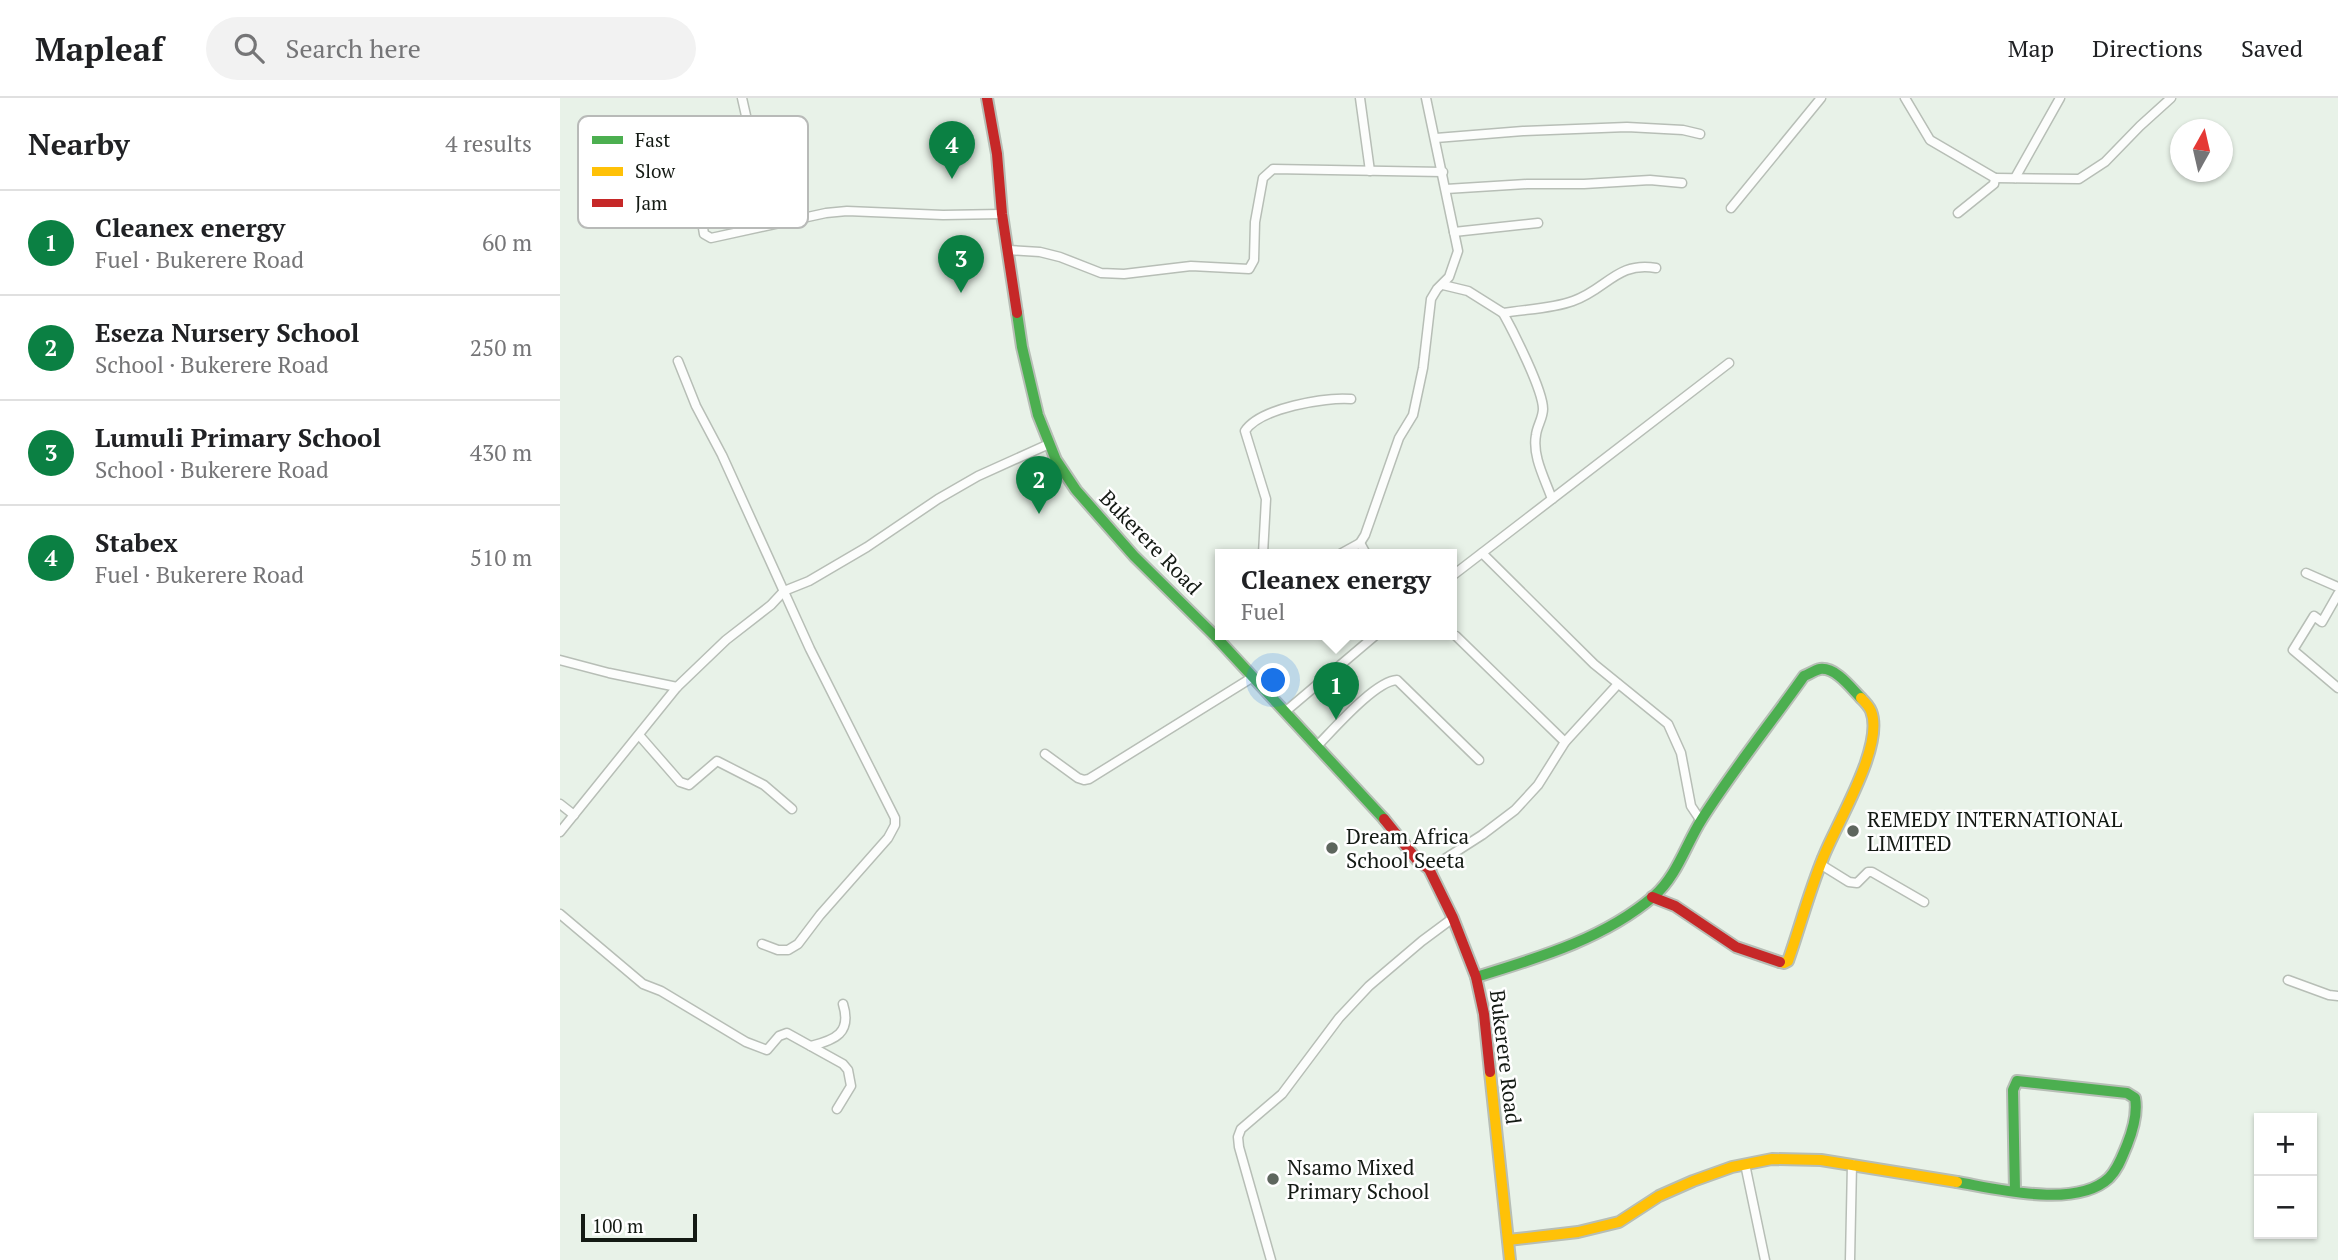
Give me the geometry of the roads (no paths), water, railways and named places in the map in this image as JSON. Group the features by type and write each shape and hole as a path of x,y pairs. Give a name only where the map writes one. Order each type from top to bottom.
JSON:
{"street":[{"path":"743,98 747,116"},
{"name":"Bukerere Road","path":"987,98 997,154 1002,214 1030,385 1049,444 1076,491 1098,516 1134,556 1215,630"},
{"path":"1360,98 1370,171"},
{"path":"1349,549 1360,543 1399,438 1413,415 1423,368 1431,299 1452,272 1458,251 1426,98"},
{"path":"1731,208 1821,98"},
{"path":"1905,98 1930,141 1995,178 2080,179 2105,162 2140,125 2171,98"},
{"path":"2015,178 2060,98"},
{"path":"1436,138 1628,127 1683,130 1700,134"},
{"path":"1008,250 1040,252 1101,272 1124,274 1191,266 1249,269 1254,260 1255,222 1263,178 1273,169 1443,172"},
{"path":"1958,213 1994,184 1995,178"},
{"path":"1446,189 1650,180 1682,183"},
{"path":"808,216 847,211 943,215 1002,214"},
{"path":"1454,232 1538,223"},
{"path":"703,228 704,234 712,238 756,228"},
{"path":"1503,313 1572,301 1587,295 1631,267 1656,268"},
{"path":"1443,285 1468,291 1503,313 1521,348 1542,401 1542,417 1535,439 1536,451 1552,499"},
{"path":"678,361 696,406 722,455 810,649 892,811 895,825 888,838 798,944 788,950 778,950 762,944"},
{"path":"1457,572 1729,363"},
{"path":"1263,549 1266,499 1245,431 1250,423 1289,407 1337,398 1351,400"},
{"path":"560,832 677,687 726,640 771,605 784,591 809,581 867,547 938,499 978,476 1049,444"},
{"path":"1360,543 1363,549"},
{"path":"1482,553 1594,664 1668,724 1681,753 1691,806 1701,821"},
{"path":"2306,573 2338,587"},
{"path":"2338,594 2322,622 2314,616 2293,650 2338,688"},
{"path":"1457,637 1566,742"},
{"name":"Bukerere Road","path":"1224,640 1253,677 1387,823 1417,860 1429,869 1453,918 1476,977 1484,1014 1510,1260"},
{"path":"1286,711 1370,640"},
{"path":"560,660 677,687"},
{"path":"1476,977 1572,946 1652,897 1667,880 1701,821 1804,676 1815,670 1829,670 1839,675 1865,702 1873,721 1866,758 1820,864 1789,960 1786,963 1736,947 1675,906 1652,897"},
{"path":"1045,754 1078,778 1089,779 1253,677"},
{"path":"1317,747 1357,704 1392,680 1402,685 1479,760"},
{"path":"1429,869 1515,810 1538,785 1566,742 1618,684"},
{"path":"639,735 680,782 689,785 717,761 764,785 792,809"},
{"path":"560,804 575,815"},
{"path":"1820,864 1849,882 1857,883 1868,872 1872,872 1924,902"},
{"path":"560,914 643,984 685,1004 746,1042 767,1050 779,1036 787,1033 843,1063 848,1070 851,1086 836,1109"},
{"path":"1271,1260 1239,1147 1241,1129 1282,1094 1339,1018 1369,986 1453,918"},
{"path":"2288,980 2338,996"},
{"path":"811,1046 838,1037 844,1029 845,1012 842,1004"},
{"path":"1508,1240 1617,1223 1668,1192 1745,1164 1777,1159 1805,1158 1852,1164 2015,1191 2079,1193 2095,1189 2108,1181 2124,1157 2136,1114 2136,1098 2127,1093 2017,1081 2013,1090 2015,1191"},
{"path":"1745,1164 1765,1260"},
{"path":"1850,1260 1852,1164"}],"place":[{"name":"Stabex","path":"952,179"},
{"name":"Lumuli Primary School","path":"961,293"},
{"name":"Eseza Nursery School","path":"1039,514"},
{"name":"Cleanex energy","path":"1336,720"},
{"name":"REMEDY INTERNATIONAL LIMITED","path":"1853,831"},
{"name":"Dream Africa School Seeta","path":"1332,848"},
{"name":"Nsamo Mixed Primary School","path":"1273,1179"}]}
